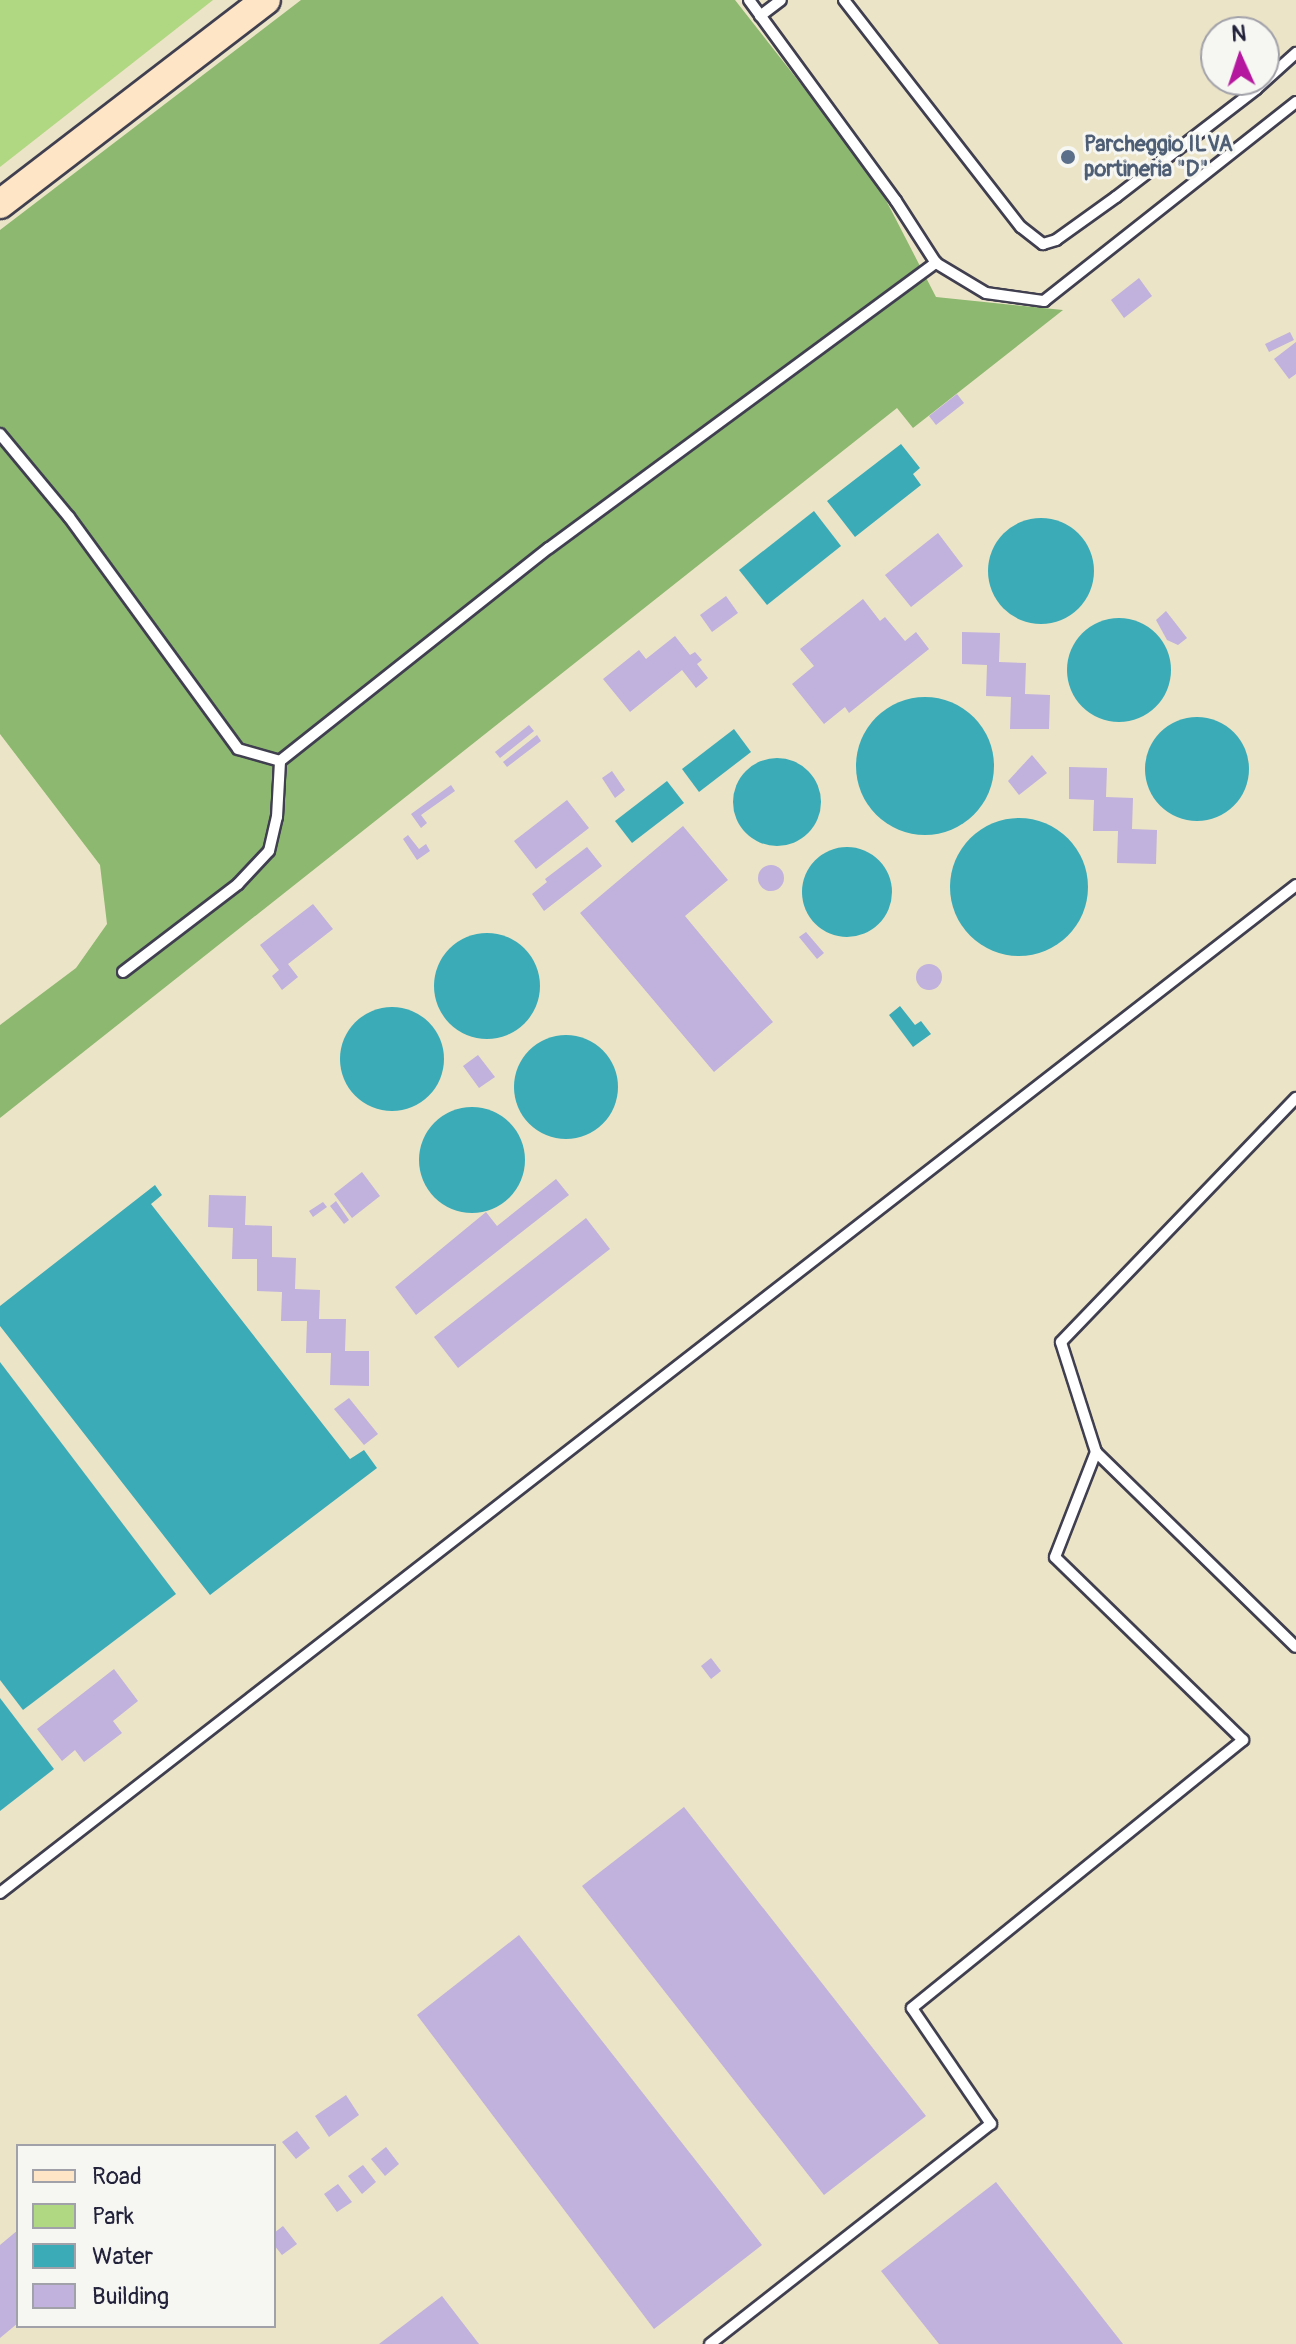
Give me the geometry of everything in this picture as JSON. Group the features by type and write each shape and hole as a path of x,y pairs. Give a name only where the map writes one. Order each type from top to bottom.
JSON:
{"street":[{"path":"0,204 266,0"}],"lane":[{"path":"749,0 896,201 936,263 986,293 1044,301 1296,102"},
{"path":"760,16 781,0"},
{"path":"844,0 1021,227 1043,244 1056,240 1116,197 1256,89 1296,53"},
{"path":"123,972 238,884 269,851 277,817 280,761 549,548 936,263"},
{"path":"0,434 69,517 238,749 280,761"},
{"path":"0,1893 1296,885"},
{"path":"1296,1098 1061,1342 1096,1452 1296,1647"},
{"path":"710,2344 991,2124 912,2008 1243,1740 1055,1557 1096,1452"}],"green space":[{"path":"0,0 213,0 0,167"},
{"path":"301,0 735,0 874,177 936,297 1063,310 913,428 897,408 0,1118 0,1025 76,968 107,924 100,865 0,734 0,230"}],"water":[{"path":"901,444 920,468 913,474 921,485 855,537 827,501"},
{"path":"814,511 841,546 767,605 739,570"},
{"path":"1041,518 1061,522 1078,534 1090,551 1094,571 1090,591 1078,608 1061,620 1041,624 1021,620 1004,608 992,591 988,571 992,551 1004,534 1021,522"},
{"path":"1119,618 1139,622 1156,633 1167,650 1171,670 1167,690 1156,707 1139,718 1119,722 1099,718 1082,707 1071,690 1067,670 1071,650 1082,633 1099,622"},
{"path":"925,697 951,702 974,717 989,740 994,766 989,792 974,815 951,830 925,835 899,830 876,815 861,792 856,766 861,740 876,717 899,702"},
{"path":"1197,717 1217,721 1234,732 1245,749 1249,769 1245,789 1234,806 1217,817 1197,821 1177,817 1160,806 1149,789 1145,769 1149,749 1160,732 1177,721"},
{"path":"734,729 751,752 699,792 682,769"},
{"path":"768,758 786,758 802,765 814,777 821,793 821,811 814,827 802,839 786,846 768,846 752,839 740,827 733,811 733,793 740,777 752,765"},
{"path":"667,781 684,803 632,843 615,821"},
{"path":"1019,818 1045,824 1068,838 1082,861 1088,887 1082,913 1068,936 1045,950 1019,956 993,950 970,936 956,913 950,887 956,861 970,838 993,824"},
{"path":"847,847 864,850 879,860 889,875 892,892 889,909 879,924 864,934 847,937 830,934 815,924 805,909 802,892 805,875 815,860 830,850"},
{"path":"487,933 507,937 524,949 536,966 540,986 536,1006 524,1023 507,1035 487,1039 467,1035 450,1023 438,1006 434,986 438,966 450,949 467,937"},
{"path":"900,1006 915,1025 921,1021 931,1034 913,1047 889,1015"},
{"path":"392,1007 412,1011 429,1022 440,1039 444,1059 440,1079 429,1096 412,1107 392,1111 372,1107 355,1096 344,1079 340,1059 344,1039 355,1022 372,1011"},
{"path":"566,1035 586,1039 603,1050 614,1067 618,1087 614,1107 603,1124 586,1135 566,1139 546,1135 529,1124 518,1107 514,1087 518,1067 529,1050 546,1039"},
{"path":"472,1107 492,1111 509,1123 521,1140 525,1160 521,1180 509,1197 492,1209 472,1213 452,1209 435,1197 423,1180 419,1160 423,1140 435,1123 452,1111"},
{"path":"155,1185 162,1195 151,1204 350,1459 364,1450 377,1468 210,1595 0,1326 0,1306"},
{"path":"0,1362 176,1594 23,1710 0,1680"},
{"path":"0,1698 54,1769 0,1811"}],"building":[{"path":"1139,278 1152,296 1124,318 1111,300"},
{"path":"1290,332 1294,340 1269,352 1265,344"},
{"path":"1296,342 1296,374 1289,379 1274,359"},
{"path":"957,394 964,403 936,425 929,416"},
{"path":"938,533 963,566 911,607 885,575"},
{"path":"726,596 738,613 712,632 700,615"},
{"path":"863,599 880,621 885,617 905,641 916,632 929,649 849,713 845,707 824,724 792,684 814,666 800,649"},
{"path":"1166,611 1187,638 1178,645 1167,640 1156,620"},
{"path":"962,632 1000,633 999,662 1026,663 1025,694 1050,695 1049,729 1010,729 1011,697 986,696 987,665 962,664"},
{"path":"675,636 690,655 695,652 702,660 697,664 708,678 696,688 682,670 630,712 603,679 639,650 646,659"},
{"path":"529,725 534,731 500,758 495,752"},
{"path":"537,735 541,741 507,767 503,762"},
{"path":"1032,755 1047,773 1019,795 1008,781"},
{"path":"1069,767 1107,768 1106,797 1133,798 1132,829 1157,830 1156,864 1117,863 1118,831 1093,831 1094,800 1069,799"},
{"path":"612,771 625,790 615,798 602,778"},
{"path":"451,785 455,791 421,815 427,823 421,828 411,814"},
{"path":"567,800 589,828 536,869 514,841"},
{"path":"683,826 728,880 685,916 773,1022 714,1072 580,913"},
{"path":"408,835 419,849 426,844 430,851 417,860 403,839"},
{"path":"587,847 602,866 544,911 532,894 547,882 545,879"},
{"path":"771,865 780,869 784,878 780,887 771,891 762,887 758,878 762,869"},
{"path":"313,904 333,929 288,964 298,977 282,990 272,976 279,970 260,945"},
{"path":"806,932 824,953 817,959 799,937"},
{"path":"929,964 939,967 942,977 939,987 929,990 919,987 916,977 919,967"},
{"path":"478,1055 495,1077 479,1088 463,1066"},
{"path":"362,1172 380,1196 352,1218 334,1194"},
{"path":"556,1179 569,1195 416,1315 395,1287 486,1212 497,1226"},
{"path":"209,1195 246,1196 245,1225 272,1226 272,1257 296,1258 295,1289 320,1290 319,1319 346,1319 345,1351 369,1351 369,1386 330,1385 331,1353 306,1353 307,1321 281,1321 282,1292 257,1291 257,1259 232,1259 233,1228 208,1227"},
{"path":"336,1201 349,1220 344,1224 330,1206"},
{"path":"323,1202 327,1207 313,1217 309,1211"},
{"path":"586,1218 610,1249 458,1368 434,1337"},
{"path":"349,1398 378,1434 364,1445 334,1409"},
{"path":"711,1658 721,1671 711,1679 701,1666"},
{"path":"114,1669 138,1701 113,1721 122,1733 84,1762 75,1750 62,1761 37,1729"},
{"path":"684,1807 926,2116 824,2195 582,1886"},
{"path":"519,1935 762,2245 654,2329 417,2015"},
{"path":"346,2095 359,2115 329,2137 315,2116"},
{"path":"297,2131 310,2148 296,2159 282,2142"},
{"path":"386,2147 399,2164 385,2176 371,2159"},
{"path":"363,2165 376,2182 362,2194 348,2176"},
{"path":"996,2182 1123,2344 939,2344 881,2271"},
{"path":"338,2184 352,2202 337,2212 324,2194"},
{"path":"283,2226 297,2244 282,2255 276,2248 276,2231"},
{"path":"16,2232 16,2325 0,2338 0,2245"},
{"path":"442,2296 479,2344 379,2344"}],"place":[{"name":"Parcheggio ILVA portineria \"D\"","path":"1068,157"}]}
